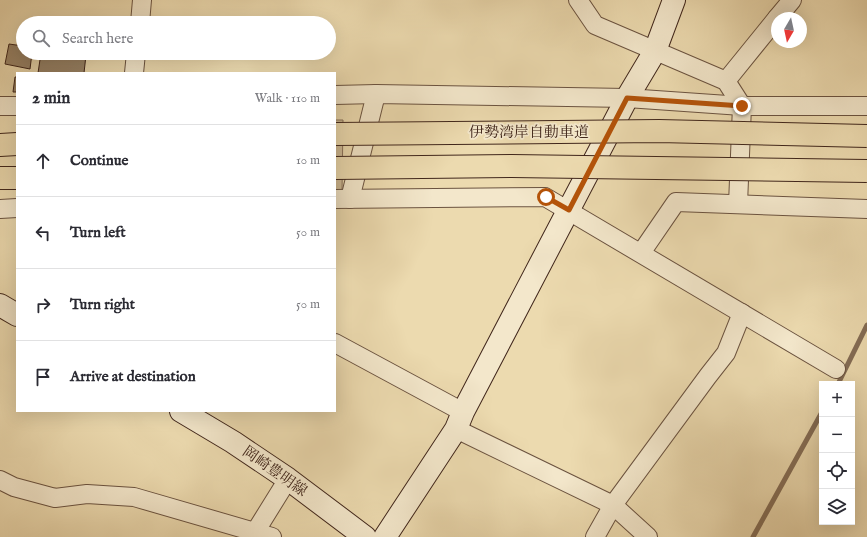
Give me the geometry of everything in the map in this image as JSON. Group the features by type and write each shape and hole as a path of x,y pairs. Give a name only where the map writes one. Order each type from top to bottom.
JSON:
{"highway":[{"name":"伊勢湾岸自動車道","path":"336,134 659,132 867,136"},
{"path":"0,145 16,144"},
{"path":"336,168 512,166 867,172"},
{"path":"0,178 16,178"}],"street":[{"path":"141,16 142,0"},
{"path":"578,0 595,25 726,82 742,106 738,204"},
{"path":"385,537 460,420 627,98 655,51 674,0"},
{"path":"782,12 792,0"},
{"path":"726,82 771,26"},
{"path":"134,72 135,60"},
{"path":"376,94 343,199 546,197 836,369"},
{"path":"336,95 376,94 627,98 742,106 867,106"},
{"path":"0,106 16,106"},
{"path":"641,253 676,202 867,209"},
{"path":"0,209 16,208"},
{"path":"0,305 16,314"},
{"path":"595,537 614,505 726,353 742,313"},
{"path":"336,344 460,420 614,505 648,537"},
{"name":"岡崎豊明線","path":"183,412 233,442 288,479 365,537"},
{"path":"253,535 288,479"},
{"path":"0,480 14,487 55,498 87,494 134,497 253,535 272,537"}],"shaded area":[{"path":"336,120 343,120 342,192 336,192"}],"building":[{"path":"9,44 16,45 16,60 31,60 30,69 5,64"},
{"path":"40,60 85,60 84,72 38,72"},
{"path":"15,77 16,77 16,92 13,92"}],"waterway":[{"path":"839,381 867,325"},
{"path":"753,537 819,417"}],"route":[{"path":"546,197 569,210 627,98 742,106"}]}
